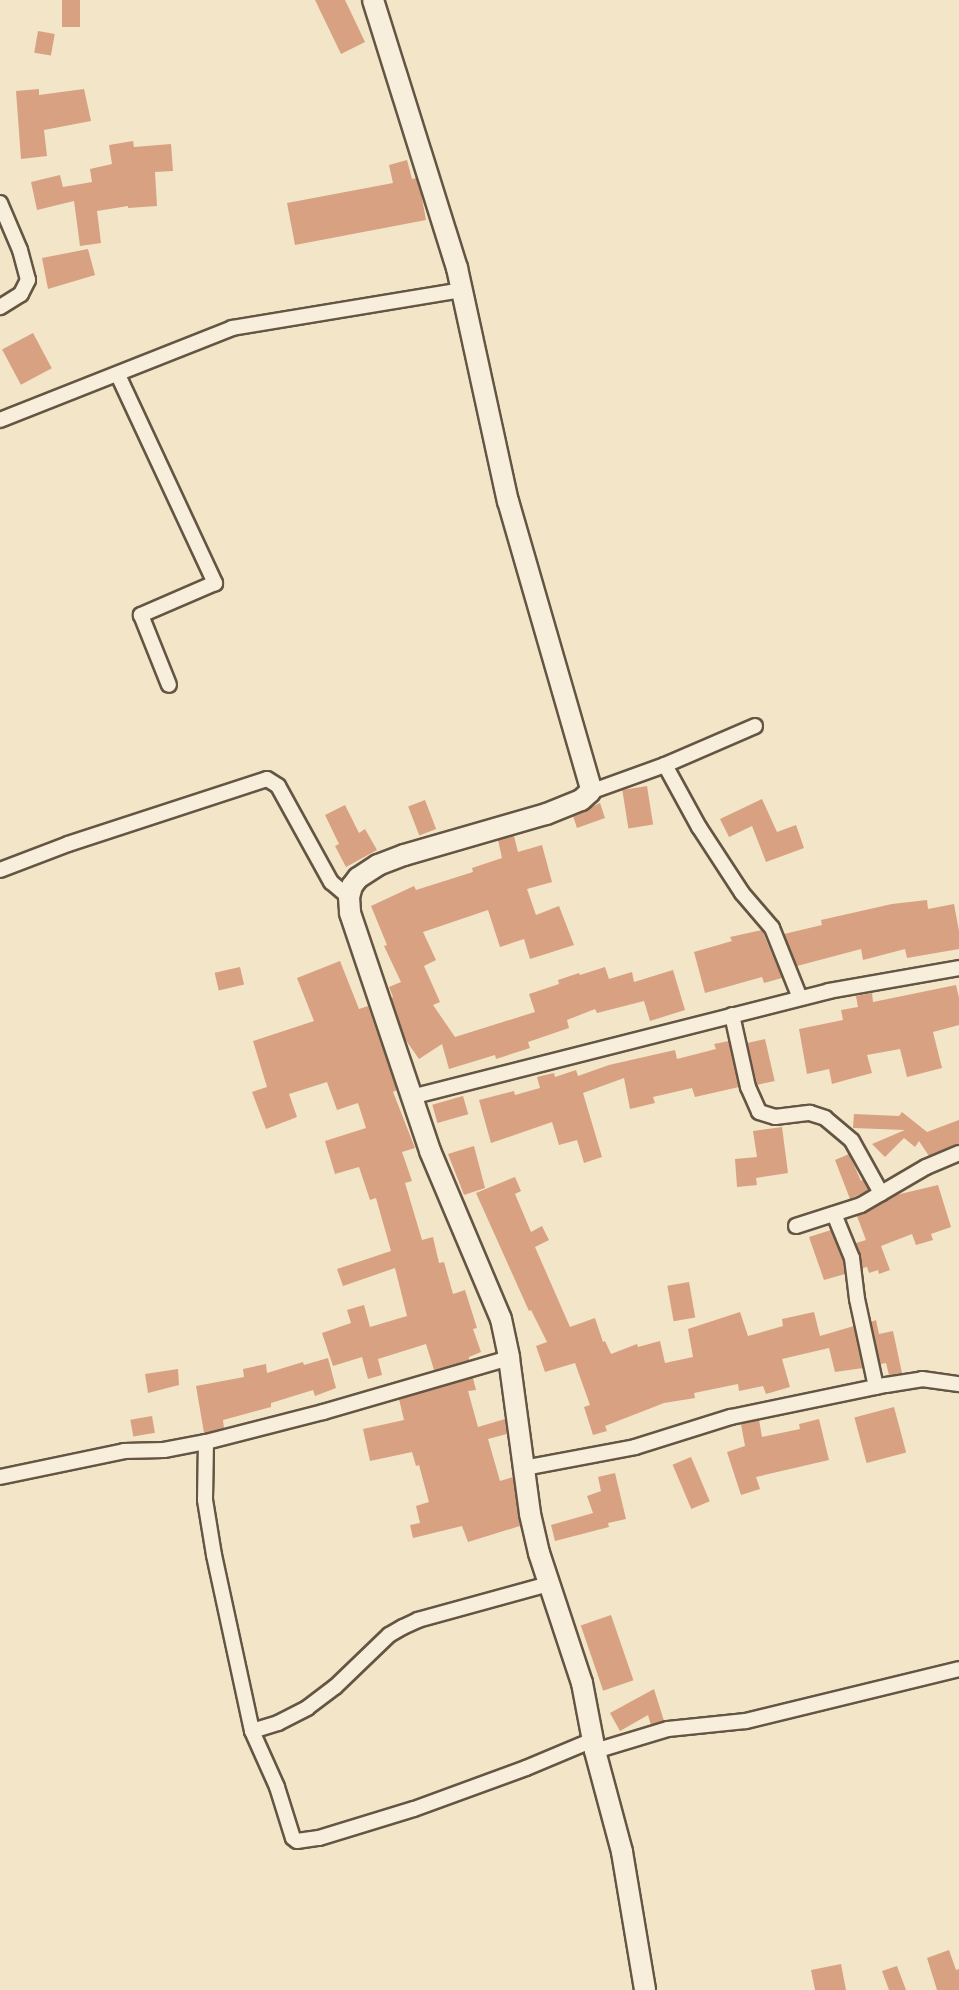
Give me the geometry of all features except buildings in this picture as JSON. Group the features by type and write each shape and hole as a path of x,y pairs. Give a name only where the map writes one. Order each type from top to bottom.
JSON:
{"street":[{"path":"373,0 462,290 508,501 588,776 590,792"},
{"path":"0,202 20,250 28,280 21,294 0,307"},
{"path":"0,420 232,328 462,290"},
{"path":"118,375 215,583 141,615 169,685"},
{"path":"645,1990 622,1852 594,1745 582,1683 549,1584 530,1514 509,1358 493,1296 430,1151 354,931 349,897 358,878 378,865 404,855 546,814 581,800 590,792 665,765 755,726"},
{"path":"665,765 699,827 742,893 772,928 800,998"},
{"path":"0,870 68,844 269,779 278,786 332,884 349,897"},
{"path":"411,1097 800,998 959,968"},
{"path":"732,1015 748,1087 759,1112 775,1117 810,1113 825,1118 852,1141 881,1193"},
{"path":"796,1226 861,1205 926,1167 959,1153"},
{"path":"834,1214 852,1257 857,1299 876,1387"},
{"path":"0,1477 124,1451 164,1450 206,1442 323,1412 509,1358"},
{"path":"524,1468 635,1447 731,1417 876,1387 922,1379 959,1384"},
{"path":"206,1442 205,1500 214,1555 252,1731 278,1787 292,1838 301,1842 414,1809 594,1745 668,1730 746,1721 959,1669"},
{"path":"252,1731 278,1723 307,1708 335,1687 388,1635 403,1627 418,1620 549,1584"}]}
